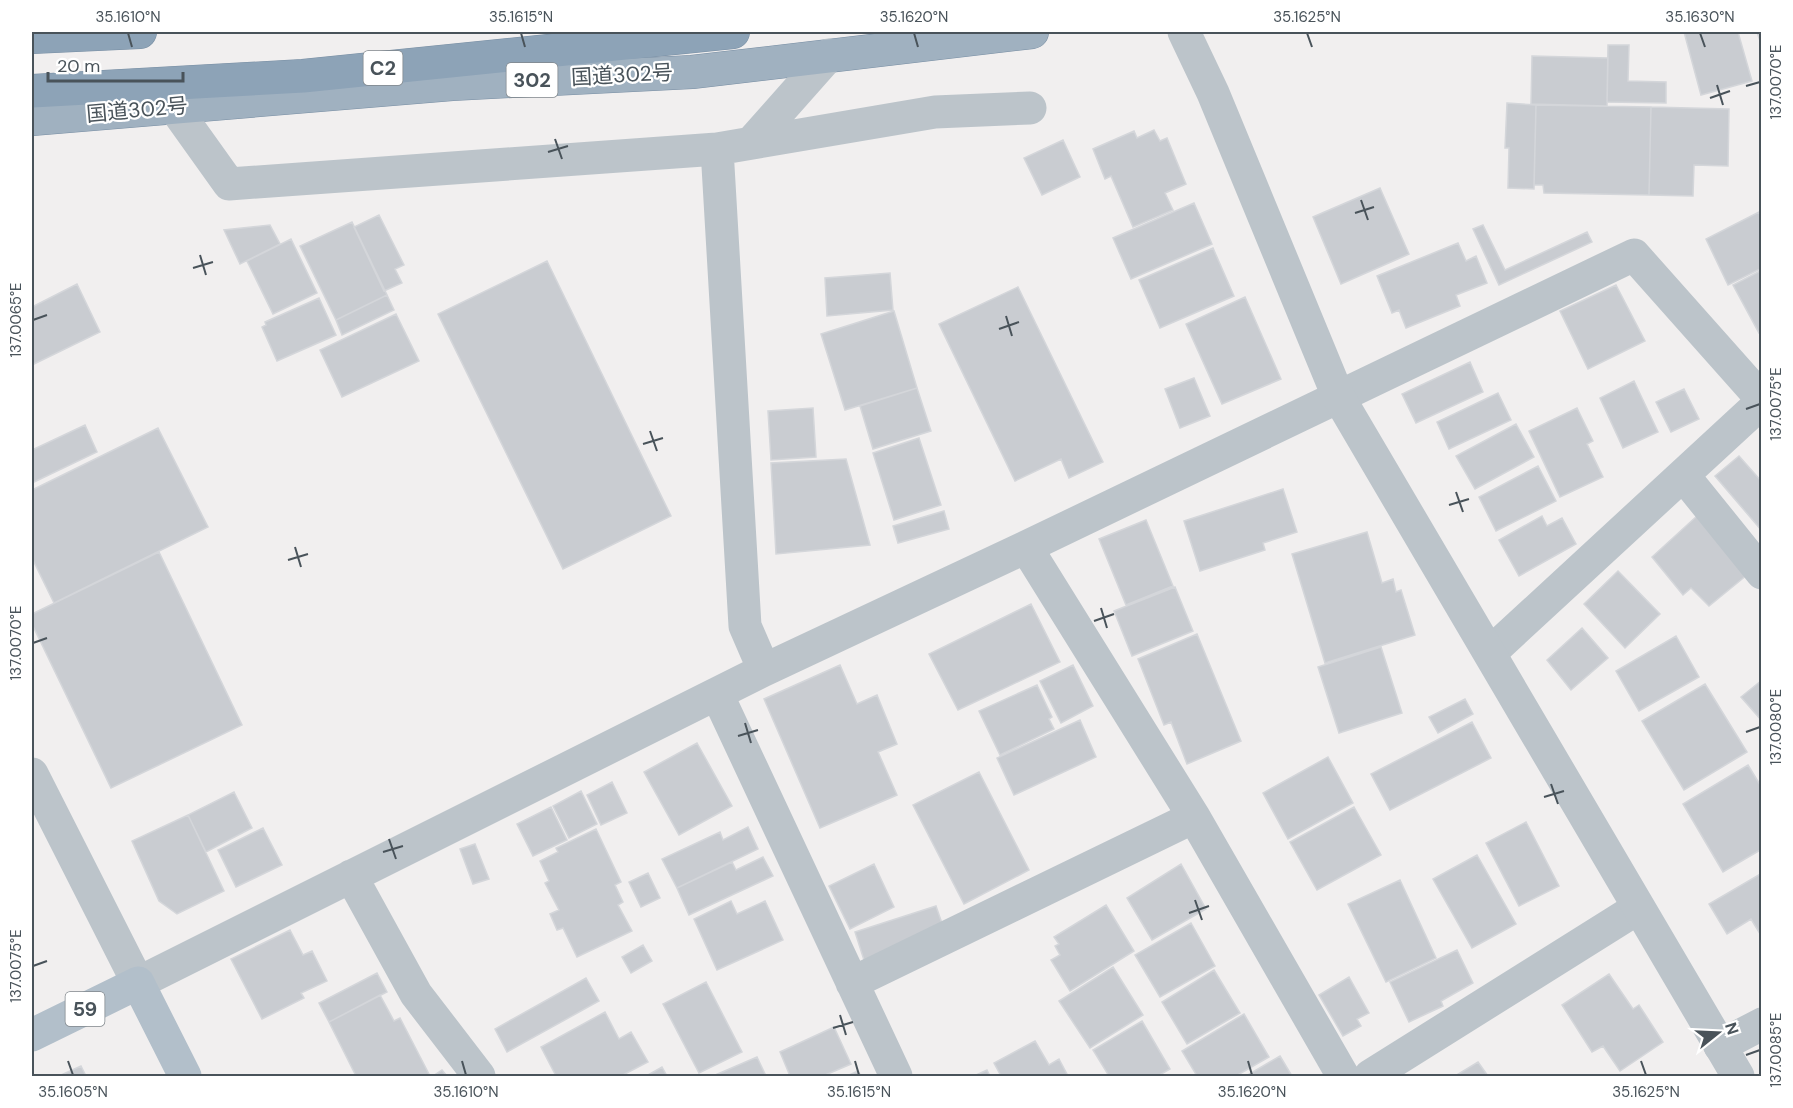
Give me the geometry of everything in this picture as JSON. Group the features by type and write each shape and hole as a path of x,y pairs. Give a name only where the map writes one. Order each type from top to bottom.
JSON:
{"highway":[{"path":"32,37 140,32"},
{"name":"C2","path":"32,91 303,76 733,32"},
{"name":"国道302号","path":"32,119 452,84 692,72 1032,32"}],"main road":[{"name":"59","path":"32,1035 138,983"},
{"path":"138,983 184,1077"}],"street":[{"path":"1184,32 1213,93 1338,396 1738,1077"},
{"path":"751,143 829,56"},
{"path":"174,107 229,184 717,149 935,112 1030,108"},
{"path":"717,149 745,626 764,670"},
{"path":"32,774 138,983 764,670 1026,548 1634,255 1761,400 1490,653"},
{"path":"1683,475 1761,573"},
{"path":"1026,548 1194,817 1342,1077"},
{"path":"717,694 896,1077"},
{"path":"852,983 1194,817"},
{"path":"351,876 416,993 478,1077"},
{"path":"1370,1077 1638,908"},
{"path":"1720,1046 1761,1024"}],"building":[{"path":"1684,32 1738,32 1752,81 1701,95"},
{"path":"1757,32 1762,32 1762,47"},
{"path":"1608,45 1629,45 1628,81 1666,82 1666,103 1607,102"},
{"path":"1532,56 1608,58 1607,106 1531,104"},
{"path":"1507,103 1536,105 1534,189 1508,188 1509,148 1505,148"},
{"path":"1536,105 1651,107 1649,195 1544,193 1543,185 1534,185"},
{"path":"1651,107 1729,109 1728,166 1694,165 1693,196 1649,195"},
{"path":"1154,130 1160,141 1167,138 1186,184 1165,193 1173,210 1133,227 1111,176 1105,179 1093,149 1134,131 1137,138"},
{"path":"1063,140 1080,177 1042,195 1024,158"},
{"path":"1380,188 1409,254 1341,284 1313,217"},
{"path":"1194,203 1212,244 1131,279 1113,238"},
{"path":"1759,212 1762,217 1762,268 1728,285 1706,239"},
{"path":"379,215 404,265 395,269 402,283 384,291 354,227"},
{"path":"352,222 387,295 336,320 300,246"},
{"path":"270,225 280,244 240,264 224,230"},
{"path":"1483,225 1505,270 1587,232 1592,242 1499,285 1473,229"},
{"path":"291,239 317,293 273,314 247,261"},
{"path":"1458,243 1466,261 1476,256 1487,283 1456,295 1460,306 1406,328 1399,310 1392,313 1377,276"},
{"path":"1213,248 1234,296 1160,328 1139,280"},
{"path":"547,261 671,516 563,569 438,314"},
{"path":"1762,270 1762,332 1759,333 1733,285"},
{"path":"890,273 893,310 827,316 825,278"},
{"path":"77,284 100,332 32,365 32,307"},
{"path":"1616,285 1645,341 1588,369 1560,311"},
{"path":"1018,287 1103,462 1069,478 1061,459 1015,481 939,324"},
{"path":"387,295 394,310 342,335 336,320"},
{"path":"1245,297 1281,379 1222,404 1186,324"},
{"path":"319,298 336,335 277,361 262,327 266,325 265,322"},
{"path":"894,311 917,388 845,410 821,334"},
{"path":"396,314 419,361 342,397 320,350"},
{"path":"1470,362 1483,392 1416,423 1402,394"},
{"path":"1194,378 1210,416 1180,428 1165,389"},
{"path":"1634,381 1658,432 1623,448 1600,398"},
{"path":"917,388 931,431 873,449 860,406"},
{"path":"1684,389 1699,419 1671,432 1656,402"},
{"path":"1498,393 1511,420 1449,449 1437,422"},
{"path":"813,408 816,457 771,460 768,411"},
{"path":"1577,408 1593,441 1587,444 1603,477 1560,497 1529,431"},
{"path":"1516,424 1534,457 1475,489 1456,456"},
{"path":"85,425 97,452 32,483 32,450"},
{"path":"158,428 208,527 54,603 32,558 32,490"},
{"path":"919,438 941,505 894,520 873,453"},
{"path":"1739,456 1762,482 1762,531 1715,476"},
{"path":"846,459 870,545 776,554 771,463"},
{"path":"1538,466 1556,501 1496,531 1479,497"},
{"path":"1283,489 1297,532 1263,543 1265,550 1200,571 1184,521"},
{"path":"944,511 949,529 898,543 893,526"},
{"path":"1698,515 1747,575 1709,606 1691,588 1683,595 1652,557"},
{"path":"1542,516 1547,526 1562,518 1576,544 1519,576 1499,540"},
{"path":"1146,520 1173,586 1126,605 1099,539"},
{"path":"1367,532 1382,583 1393,579 1396,592 1401,590 1415,635 1325,663 1292,554"},
{"path":"159,552 242,725 111,788 32,624 32,614"},
{"path":"1618,571 1660,614 1625,648 1584,604"},
{"path":"1175,587 1193,631 1132,656 1114,611"},
{"path":"1031,604 1060,662 958,710 929,654"},
{"path":"1582,628 1608,658 1571,690 1547,660"},
{"path":"1197,634 1241,741 1187,764 1171,722 1164,725 1138,659"},
{"path":"1676,636 1699,677 1639,711 1616,671"},
{"path":"1381,647 1402,713 1339,733 1318,667"},
{"path":"840,665 857,704 877,695 897,744 878,752 897,795 820,828 764,699"},
{"path":"1073,665 1093,706 1061,723 1040,681"},
{"path":"1762,680 1762,721 1741,697"},
{"path":"1705,684 1747,752 1684,790 1642,721"},
{"path":"1037,685 1052,717 1049,719 1054,729 1000,755 979,711"},
{"path":"1465,699 1473,714 1438,733 1429,717"},
{"path":"1080,720 1096,757 1014,795 997,758"},
{"path":"1472,722 1491,758 1390,810 1371,774"},
{"path":"697,743 732,806 679,835 644,772"},
{"path":"1328,757 1353,803 1288,839 1263,793"},
{"path":"1748,765 1762,788 1762,849 1723,872 1683,804"},
{"path":"979,772 1029,870 964,904 913,805"},
{"path":"612,782 627,813 601,825 587,795"},
{"path":"581,791 597,824 569,838 553,806"},
{"path":"234,792 252,828 206,852 188,815"},
{"path":"551,807 567,840 533,856 517,824"},
{"path":"1354,807 1381,855 1317,890 1290,842"},
{"path":"188,815 224,891 177,914 159,901 132,841"},
{"path":"1526,822 1559,886 1519,906 1486,843"},
{"path":"748,827 758,849 677,888 662,859 720,832 723,840"},
{"path":"263,828 282,865 236,887 218,850"},
{"path":"596,829 621,882 615,885 623,902 618,905 632,931 577,957 563,928 557,930 550,914 559,910 545,883 549,881 540,861 558,852 556,848"},
{"path":"475,844 489,879 473,884 460,849"},
{"path":"1477,855 1516,924 1472,948 1433,879"},
{"path":"763,857 773,876 689,915 677,888 732,862 736,870"},
{"path":"874,864 894,907 850,929 829,886"},
{"path":"1181,864 1206,909 1152,940 1127,898"},
{"path":"648,873 660,898 641,907 629,882"},
{"path":"1762,873 1762,937 1751,919 1727,934 1709,904"},
{"path":"1400,880 1436,958 1386,982 1348,904"},
{"path":"731,901 737,914 765,901 783,940 717,970 694,919"},
{"path":"1106,905 1134,951 1070,991 1051,960 1060,955 1055,946 1059,944 1054,937"},
{"path":"936,906 945,932 864,960 855,932"},
{"path":"1191,923 1215,966 1160,997 1135,955"},
{"path":"290,930 303,955 312,951 327,981 301,993 304,998 262,1019 231,959"},
{"path":"643,945 652,961 631,973 622,957"},
{"path":"1457,950 1473,983 1441,1001 1443,1006 1409,1022 1390,982"},
{"path":"1113,967 1143,1015 1090,1048 1059,1001"},
{"path":"1214,970 1240,1013 1187,1044 1162,1002"},
{"path":"377,973 387,992 329,1022 319,1003"},
{"path":"1609,974 1633,1009 1639,1005 1663,1042 1620,1071 1603,1046 1592,1052 1562,1005"},
{"path":"1349,977 1369,1013 1357,1019 1361,1026 1343,1036 1319,995"},
{"path":"586,978 599,1001 507,1052 495,1029"},
{"path":"706,982 742,1052 699,1073 663,1004"},
{"path":"380,995 394,1021 400,1018 430,1076 356,1076 329,1022"},
{"path":"605,1012 619,1039 631,1032 648,1062 621,1076 556,1076 541,1047"},
{"path":"1244,1014 1269,1057 1236,1076 1197,1076 1182,1051"},
{"path":"1142,1021 1170,1069 1158,1076 1109,1076 1093,1050"},
{"path":"834,1027 851,1064 823,1076 790,1076 780,1052"},
{"path":"1035,1041 1049,1065 1059,1059 1068,1076 1001,1076 994,1063"},
{"path":"1280,1056 1292,1076 1246,1076"},
{"path":"757,1057 766,1076 713,1076"},
{"path":"1478,1062 1488,1076 1455,1076"},
{"path":"81,1066 86,1076 59,1076"},
{"path":"662,1067 667,1076 646,1076"},
{"path":"442,1070 447,1076 433,1076"},
{"path":"987,1070 990,1076 974,1076"},
{"path":"858,1071 861,1076 847,1076"}]}
